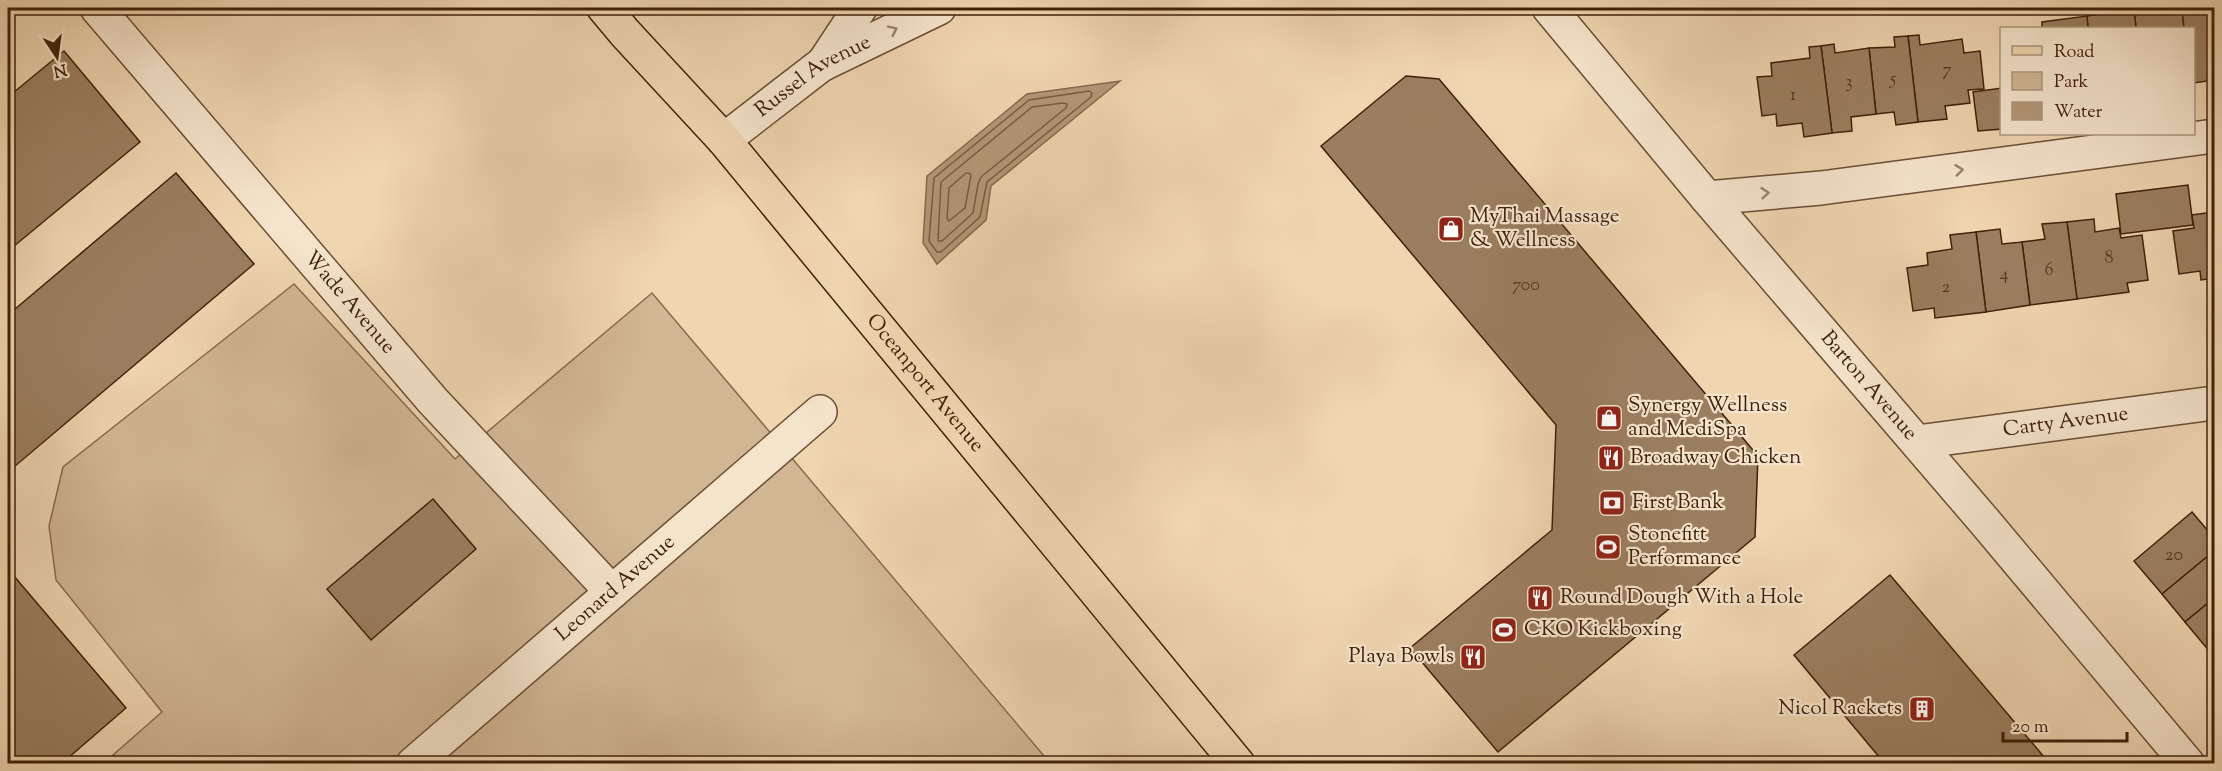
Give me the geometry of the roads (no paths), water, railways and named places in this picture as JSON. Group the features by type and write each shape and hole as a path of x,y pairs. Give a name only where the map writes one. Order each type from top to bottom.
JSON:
{"main road":[{"name":"Oceanport Avenue","path":"604,8 724,140 1238,764"}],"street":[{"name":"Wade Avenue","path":"97,8 433,401 612,592"},
{"path":"821,65 860,8"},
{"name":"Russel Avenue","path":"724,140 821,65 939,8"},
{"name":"Barton Avenue","path":"1549,8 1707,198 1917,442 2188,764"},
{"path":"1707,198 1821,188 2214,136"},
{"name":"Carty Avenue","path":"1917,442 2214,403"},
{"name":"Leonard Avenue","path":"413,764 820,412"}],"water":[{"path":"1120,81 991,186 986,220 937,264 923,243 927,176 1027,94"}],"place":[{"name":"MyThai Massage & Wellness","path":"1451,229"},
{"name":"Synergy Wellness and MediSpa","path":"1609,418"},
{"name":"Broadway Chicken","path":"1611,458"},
{"name":"First Bank","path":"1612,503"},
{"name":"Stonefitt Performance","path":"1608,547"},
{"name":"Round Dough With a Hole","path":"1540,598"},
{"name":"CKO Kickboxing","path":"1504,630"},
{"name":"Playa Bowls","path":"1473,657"},
{"name":"Nicol Rackets","path":"1922,709"}]}
